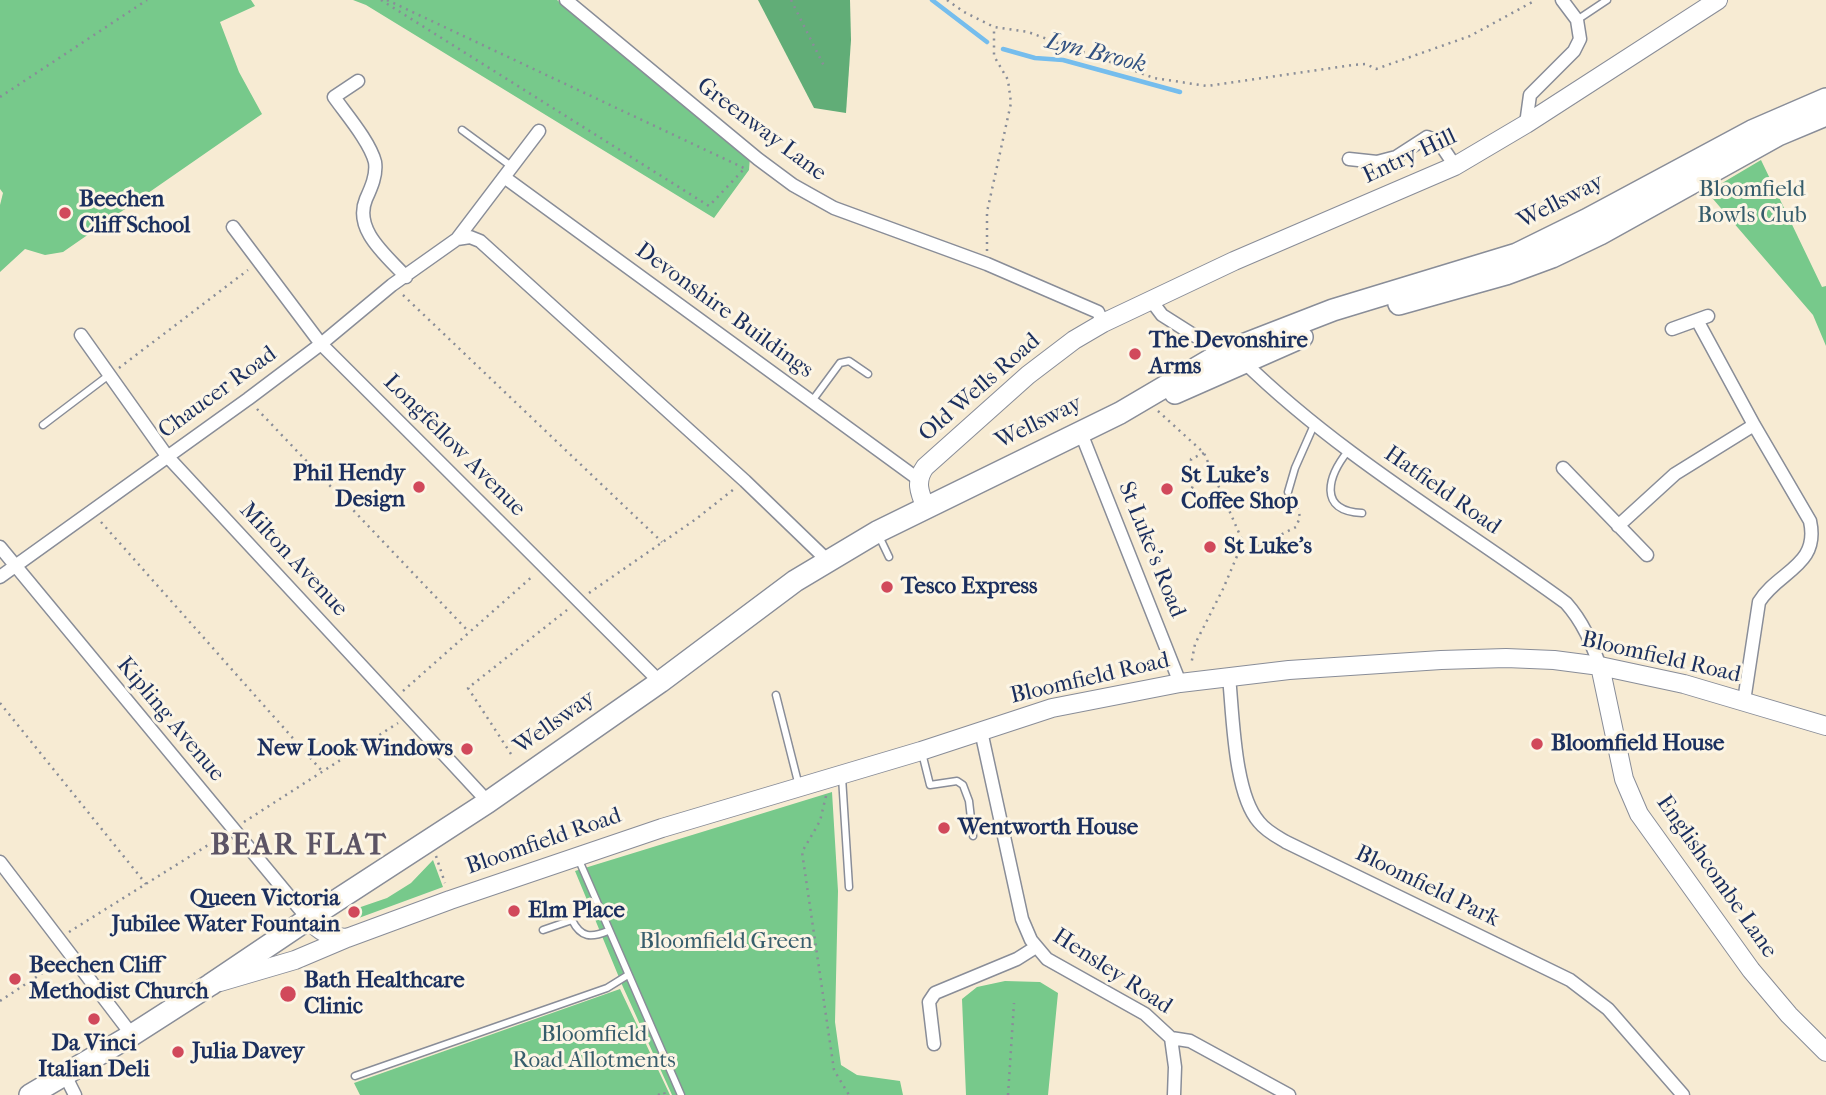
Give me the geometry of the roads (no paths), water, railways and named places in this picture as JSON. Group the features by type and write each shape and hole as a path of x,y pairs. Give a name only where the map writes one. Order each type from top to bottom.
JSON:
{"main road":[{"name":"Wellsway","path":"30,1095 132,1035 431,840 660,682 795,582 877,533 1120,413 1222,352 1333,310 1517,254 1752,131 1826,99"},
{"name":"Wellsway","path":"1120,413 1150,404 1243,362 1355,317 1506,274 1552,257 1600,234 1778,135 1826,115"},
{"path":"1222,352 1243,362"}],"street":[{"name":"Greenway Lane","path":"566,0 758,159 793,184 834,208 987,264 1098,312 1104,323"},
{"path":"1526,124 1530,95 1574,51 1580,39 1577,20 1562,0"},
{"name":"Entry Hill","path":"1104,323 1150,299 1455,166 1526,124 1718,0"},
{"path":"358,81 334,97 375,163 374,182 364,204 362,219 369,234 406,277"},
{"name":"Chaucer Road","path":"0,577 248,399 321,344 392,285 457,239 539,131"},
{"path":"1349,159 1377,162 1396,158 1427,137 1439,142 1455,166"},
{"name":"Devonshire Buildings","path":"508,171 918,479"},
{"name":"Longfellow Avenue","path":"233,227 321,344 660,682"},
{"path":"457,239 470,237 480,241 745,481 828,561"},
{"path":"1150,299 1162,316 1222,352"},
{"path":"1672,329 1702,318 1754,425 1810,521 1813,541 1808,553 1765,592 1759,602 1744,701"},
{"name":"Old Wells Road","path":"926,508 918,479 925,467 1028,376 1074,340 1104,323"},
{"name":"Milton Avenue","path":"81,335 167,456 488,802"},
{"name":"Hatfield Road","path":"1243,362 1271,389 1426,508 1566,603 1587,632 1600,666"},
{"path":"1618,526 1675,474 1754,425"},
{"name":"St Luke's Road","path":"1081,433 1180,683"},
{"path":"1563,468 1647,555"},
{"name":"Kipling Avenue","path":"0,547 308,919"},
{"name":"Bloomfield Road","path":"210,985 295,961 347,938 450,900 662,828 921,751 1052,708 1180,683 1303,669 1506,658 1554,660 1600,666 1685,684 1826,726"},
{"name":"Englishcombe Lane","path":"1600,666 1624,779 1639,814 1751,970 1826,1052"},
{"name":"Bloomfield Park","path":"1229,677 1241,783 1248,804 1258,821 1286,842 1570,980 1608,1009 1683,1095"},
{"name":"Hensley Road","path":"981,731 1022,919 1036,947 1055,964 1145,1014 1171,1038 1191,1041 1289,1095"},
{"path":"0,862 132,1035"},
{"path":"308,919 317,929 332,937 347,938"},
{"path":"934,1044 929,1002 935,993 1017,959 1036,947"},
{"path":"1171,1038 1175,1067 1174,1095"},
{"path":"65,1075 75,1095"}],"lane":[{"path":"1577,20 1607,0"},
{"path":"462,130 508,171"},
{"path":"812,401 840,363 849,361 868,373"},
{"path":"43,425 109,375"},
{"path":"1288,492 1315,423"},
{"path":"1350,450 1338,463 1329,489 1331,497 1342,509 1362,513"},
{"path":"877,533 889,556"},
{"path":"776,695 800,788"},
{"path":"921,751 930,785 957,781 964,785 970,801 973,836"},
{"path":"834,777 849,887"},
{"path":"577,856 681,1095"},
{"path":"542,930 572,919 577,930 585,936 596,936 608,931"},
{"path":"355,1076 607,988 628,975"}],"waterway":[{"name":"Lyn Brook","path":"932,0 987,42"},
{"name":"Lyn Brook","path":"1003,49 1035,58 1063,60 1180,92"}],"place":[{"name":"Beechen Cliff School","path":"65,213"},
{"name":"The Devonshire Arms","path":"1135,354"},
{"name":"Phil Hendy Design","path":"419,487"},
{"name":"St Luke's Coffee Shop","path":"1167,489"},
{"name":"St Luke's","path":"1210,547"},
{"name":"Tesco Express","path":"887,587"},
{"name":"Bloomfield House","path":"1537,744"},
{"name":"New Look Windows","path":"467,749"},
{"name":"Wentworth House","path":"944,828"},
{"name":"Elm Place","path":"514,911"},
{"name":"Queen Victoria Jubilee Water Fountain","path":"354,912"},
{"name":"Beechen Cliff Methodist Church","path":"15,979"},
{"name":"Bath Healthcare Clinic","path":"288,994"},
{"name":"Da Vinci Italian Deli","path":"94,1019"},
{"name":"Julia Davey","path":"178,1052"}],"district":[{"name":"BEAR FLAT","path":"299,847"}],"park label":[{"name":"Bloomfield Bowls Club","path":"1752,203"},
{"name":"Bloomfield Green","path":"726,942"},
{"name":"Bloomfield Road Allotments","path":"594,1048"}]}
